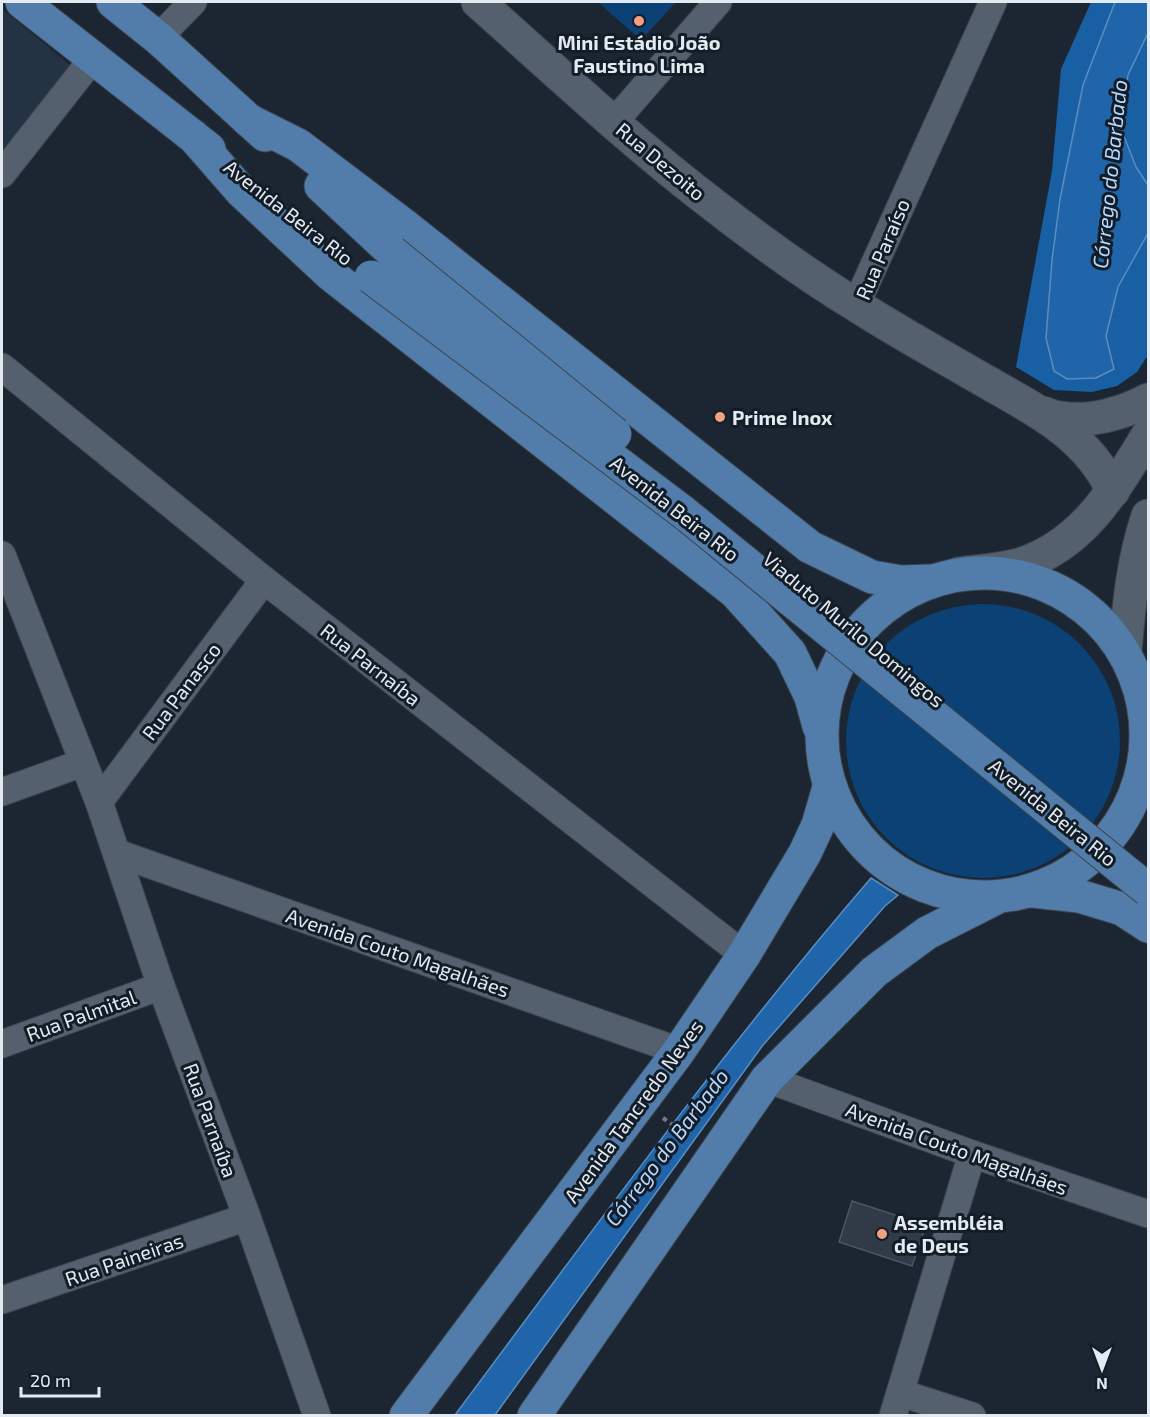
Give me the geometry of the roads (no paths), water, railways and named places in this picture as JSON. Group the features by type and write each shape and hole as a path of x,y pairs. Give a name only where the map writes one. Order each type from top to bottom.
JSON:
{"main road":[{"name":"Avenida Beira Rio","path":"22,2 371,277 683,512 1149,890"},
{"name":"Avenida Beira Rio","path":"113,2 159,38 392,252"},
{"name":"Avenida Beira Rio","path":"248,120 298,146 387,213 810,548 872,577 901,582 1007,573 1054,587 1094,614 1125,651"},
{"name":"Avenida Beira Rio","path":"193,136 240,191 330,274 735,592 790,653 811,697 820,732"},
{"name":"Viaduto Murilo Domingos","path":"392,252 716,515 1020,768 1149,869"},
{"path":"944,578 900,595 874,615 852,639 835,668 824,699 820,732 822,760 829,788 855,835 894,871 943,893 996,898 1034,891 1079,896 1122,909 1149,926"},
{"path":"1034,891 1083,865 1122,824 1144,773 1148,719 1125,651"},
{"name":"Avenida Tancredo Neves","path":"406,1416 679,1051 744,955 805,854 819,825 829,788"},
{"path":"534,1416 767,1079 874,972 927,933 996,898"}],"street":[{"path":"159,38 193,2"},
{"name":"Rua Dezoito","path":"478,2 614,123 714,205 855,305"},
{"path":"614,123 718,2"},
{"name":"Rua Paraíso","path":"993,2 855,305 1038,412 1068,433 1092,455 1104,471 1113,491"},
{"path":"2,174 94,57"},
{"name":"Rua Parnaíba","path":"2,367 264,580 744,955"},
{"name":"Rua Paraíso","path":"1038,412 1062,418 1088,418 1133,408 1149,400"},
{"path":"944,578 1021,564 1045,554 1083,527 1105,503 1149,435"},
{"path":"1125,651 1129,600 1142,536 1149,516"},
{"name":"Rua Parnaíba","path":"2,555 99,802 161,986 247,1217 317,1416"},
{"name":"Rua Panasco","path":"99,802 264,580"},
{"path":"2,792 82,763"},
{"name":"Avenida Couto Magalhães","path":"117,853 679,1051"},
{"name":"Rua Palmital","path":"2,1044 161,986"},
{"name":"Avenida Couto Magalhães","path":"767,1079 972,1154 1149,1214"},
{"path":"972,1154 897,1404 972,1416"},
{"name":"Rua Paineiras","path":"2,1300 247,1217"}],"water":[{"name":"Córrego do Barbado","path":"1115,2 1148,2 1148,33 1128,75 1120,126 1136,167 1148,185 1148,233 1118,287 1106,336 1114,369 1096,378 1067,379 1054,371 1046,338 1052,260 1060,199 1083,85"},
{"name":"Córrego do Barbado","path":"871,878 898,895 885,906 763,1045 495,1415 455,1415 710,1076"}],"place":[{"name":"Mini Estádio João Faustino Lima","path":"639,21"},
{"name":"Prime Inox","path":"720,417"},
{"name":"Assembléia de Deus","path":"882,1234"}]}
